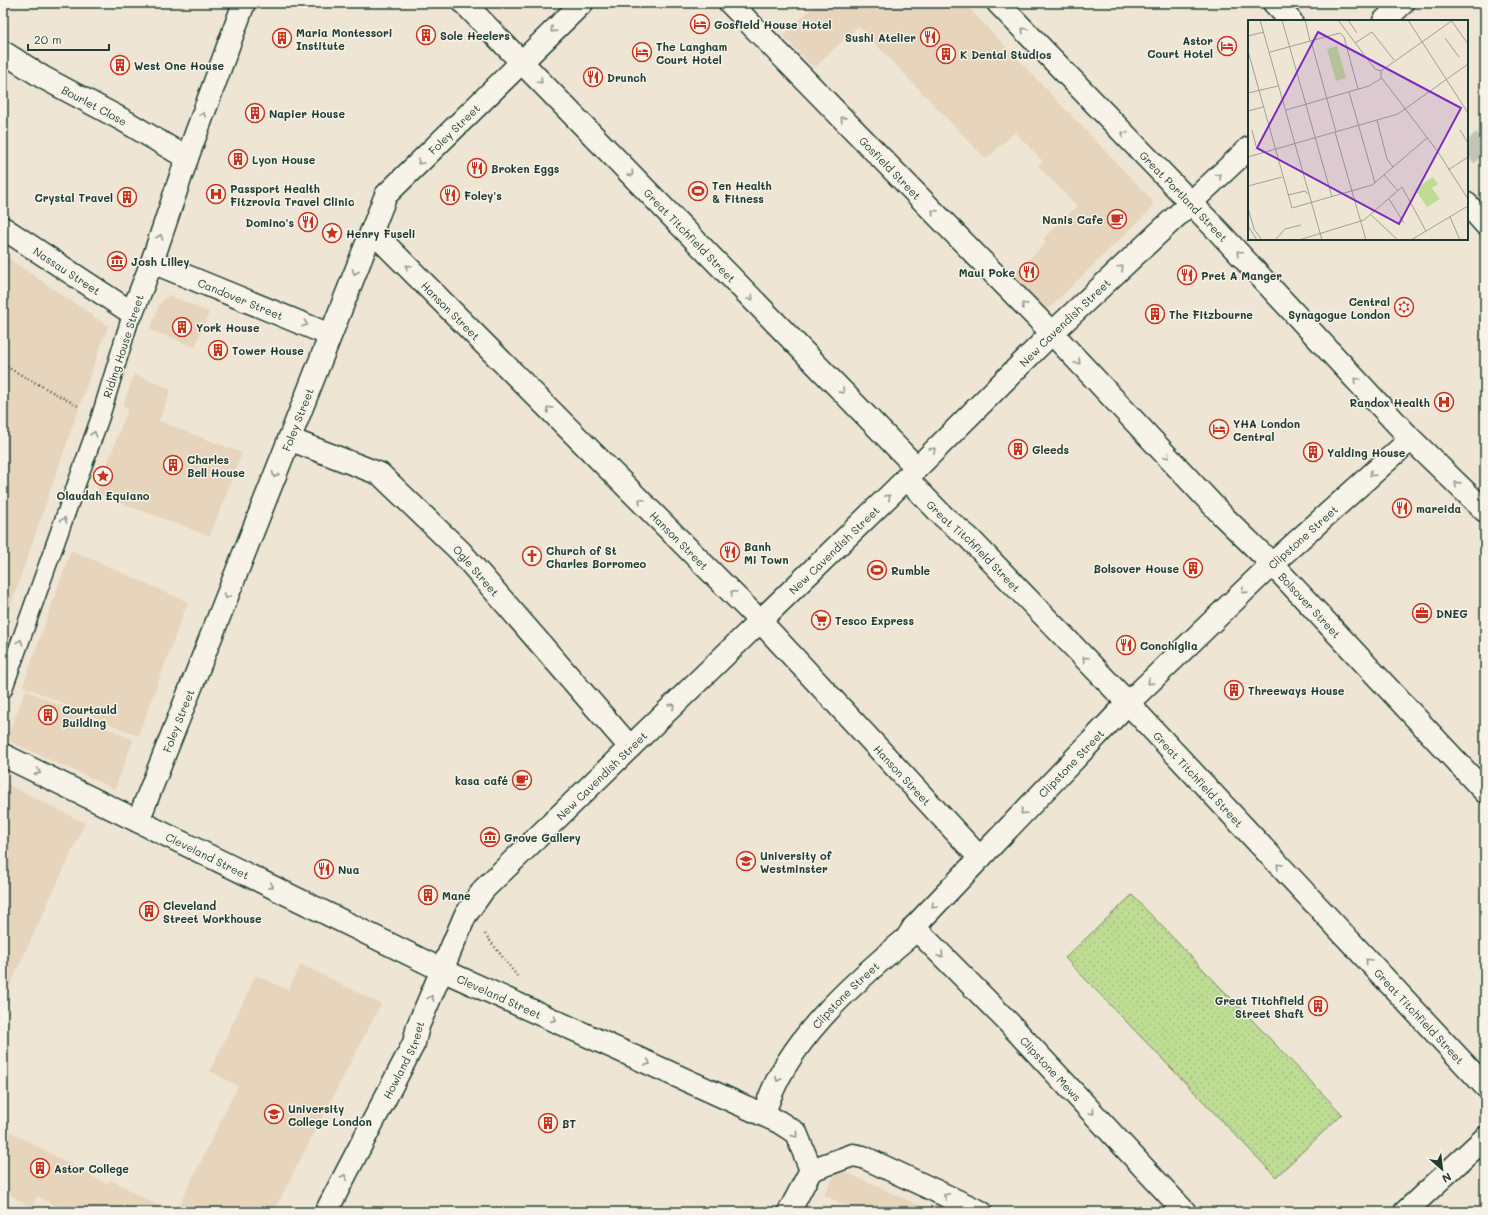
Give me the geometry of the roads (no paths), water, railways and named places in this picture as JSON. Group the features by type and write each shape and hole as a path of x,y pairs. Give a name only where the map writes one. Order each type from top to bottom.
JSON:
{"street":[{"name":"Riding House Street","path":"3,690 100,418 132,313 152,262 187,158 244,3"},
{"name":"Great Titchfield Street","path":"464,3 521,61 911,472 944,517 969,538 1128,703 1485,1086"},
{"name":"Foley Street","path":"138,820 386,195 521,61 582,3"},
{"name":"Gosfield Street","path":"730,3 1052,333"},
{"name":"Great Portland Street","path":"998,3 1190,202 1411,439 1485,511"},
{"path":"1274,3 1290,20"},
{"path":"1385,20 1403,3"},
{"name":"Bourlet Close","path":"3,52 44,78 123,120 187,158"},
{"name":"New Cavendish Street","path":"442,970 465,916 484,889 760,621 1052,333 1248,149"},
{"path":"1468,205 1485,224"},
{"name":"Nassau Street","path":"3,228 132,313"},
{"name":"Hanson Street","path":"372,231 760,621 980,858"},
{"name":"Candover Street","path":"152,262 330,335"},
{"name":"Bolsover Street","path":"1052,333 1224,517 1272,564 1485,792"},
{"name":"Ogle Street","path":"289,439 380,474 460,551 630,747"},
{"name":"Clipstone Street","path":"764,1115 768,1101 787,1061 802,1040 844,995 907,938 914,927 1128,703 1272,564 1411,439"},
{"name":"Cleveland Street","path":"3,755 442,970 764,1115 796,1133 811,1170"},
{"name":"Clipstone Mews","path":"914,927 1008,1022 1186,1212"},
{"name":"Howland Street","path":"326,1212 414,1043 418,1026 442,970"},
{"path":"1405,1212 1485,1138"},
{"path":"789,1212 811,1170 854,1155 863,1157 981,1212"}],"tunnel":[{"path":"1468,154 1485,139"}],"place":[{"name":"Gosfield House Hotel","path":"700,24"},
{"name":"Sole Heelers","path":"426,35"},
{"name":"Sushi Atelier","path":"930,37"},
{"name":"Maria Montessori Institute","path":"282,38"},
{"name":"Astor Court Hotel","path":"1227,46"},
{"name":"The Langham Court Hotel","path":"642,52"},
{"name":"K Dental Studios","path":"946,54"},
{"name":"West One House","path":"120,65"},
{"name":"Drunch","path":"593,77"},
{"name":"Napier House","path":"255,113"},
{"name":"Lyon House","path":"238,159"},
{"name":"Broken Eggs","path":"477,168"},
{"name":"Ten Health & Fitness","path":"698,191"},
{"name":"Passport Health Fitzrovia Travel Clinic","path":"216,194"},
{"name":"Foley's","path":"450,195"},
{"name":"Crystal Travel","path":"127,197"},
{"name":"Nanis Cafe","path":"1117,219"},
{"name":"Domino's","path":"308,222"},
{"name":"Henry Fuseli","path":"332,233"},
{"name":"Josh Lilley","path":"117,261"},
{"name":"Maui Poke","path":"1029,272"},
{"name":"Pret A Manger","path":"1187,275"},
{"name":"Central Synagogue London","path":"1404,307"},
{"name":"The Fitzbourne","path":"1155,314"},
{"name":"York House","path":"182,327"},
{"name":"Tower House","path":"218,350"},
{"name":"Randox Health","path":"1444,402"},
{"name":"YHA London Central","path":"1219,429"},
{"name":"Gleeds","path":"1018,449"},
{"name":"Yalding House","path":"1313,452"},
{"name":"Charles Bell House","path":"173,465"},
{"name":"Olaudah Equiano","path":"103,476"},
{"name":"mareida","path":"1402,508"},
{"name":"Banh Mi Town","path":"730,552"},
{"name":"Church of St Charles Borromeo","path":"532,556"},
{"name":"Bolsover House","path":"1193,568"},
{"name":"Rumble","path":"877,570"},
{"name":"DNEG","path":"1422,613"},
{"name":"Tesco Express","path":"821,620"},
{"name":"Conchiglia","path":"1126,645"},
{"name":"Threeways House","path":"1234,690"},
{"name":"Courtauld Building","path":"48,715"},
{"name":"kasa café","path":"522,780"},
{"name":"Grove Gallery","path":"490,837"},
{"name":"University of Westminster","path":"746,861"},
{"name":"Nua","path":"324,869"},
{"name":"Mane","path":"428,895"},
{"name":"Cleveland Street Workhouse","path":"149,911"},
{"name":"Great Titchfield Street Shaft","path":"1318,1006"},
{"name":"University College London","path":"274,1114"},
{"name":"BT","path":"548,1123"},
{"name":"Astor College","path":"40,1168"}]}
